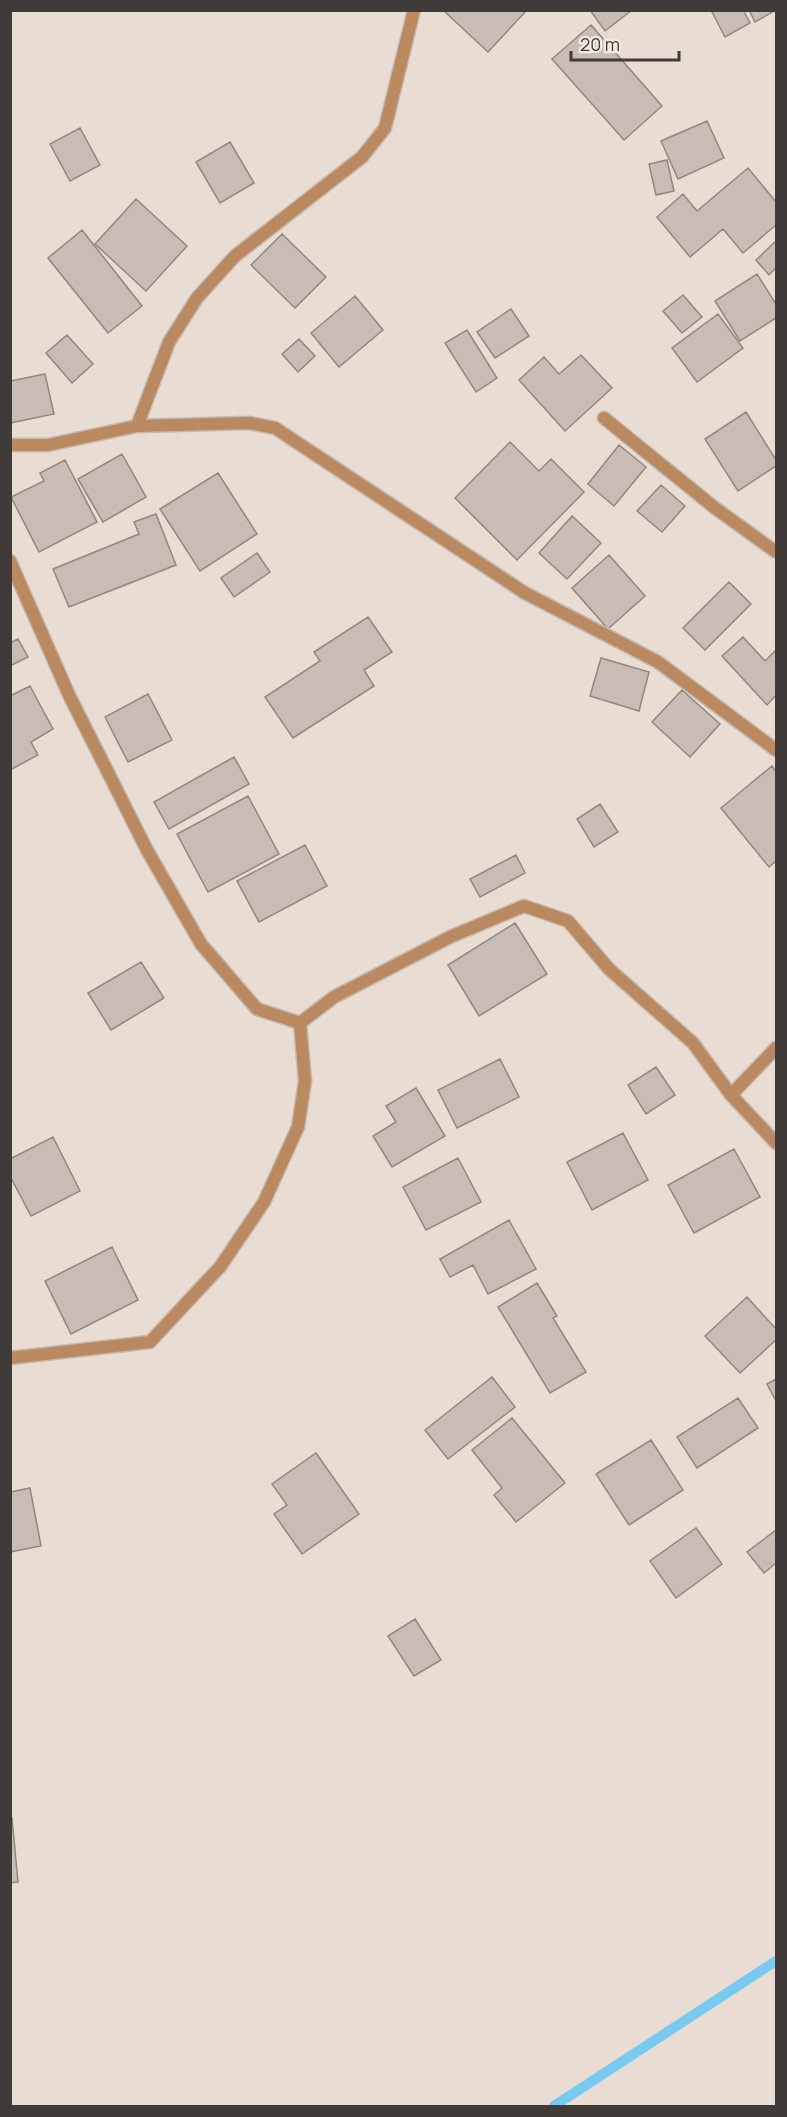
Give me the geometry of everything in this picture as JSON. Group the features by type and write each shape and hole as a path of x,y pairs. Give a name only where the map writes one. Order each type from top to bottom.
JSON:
{"street":[{"path":"137,426 169,342 197,298 235,256 362,156 385,128 414,10"},
{"path":"604,418 715,508 777,552"},
{"path":"10,445 48,445 137,426 249,423 275,428 525,593 658,662 777,750"},
{"path":"10,561 74,705 147,850 201,944 257,1009 300,1023"},
{"path":"300,1023 345,991 450,937 524,906 568,921 609,969 693,1043 731,1095 777,1143"},
{"path":"10,1358 150,1342 220,1267 264,1202 298,1127 305,1081 300,1023"},
{"path":"731,1095 777,1048"}],"building":[{"path":"443,10 527,10 488,52"},
{"path":"590,10 632,10 605,31"},
{"path":"711,10 743,10 750,23 725,37"},
{"path":"749,10 776,10 755,22"},
{"path":"591,25 662,106 624,140 552,59"},
{"path":"707,121 724,158 678,179 661,141"},
{"path":"80,128 100,165 70,181 50,144"},
{"path":"230,142 254,183 220,203 196,162"},
{"path":"667,160 674,191 656,195 649,164"},
{"path":"748,168 776,202 776,225 743,253 723,229 690,257 657,217 683,194 697,211"},
{"path":"136,199 187,246 146,291 95,244"},
{"path":"82,230 142,306 108,333 48,258"},
{"path":"282,234 326,277 295,308 251,265"},
{"path":"776,241 776,268 769,275 756,260"},
{"path":"757,274 776,304 776,318 740,341 715,301"},
{"path":"683,295 702,317 682,333 663,311"},
{"path":"355,296 383,330 339,367 311,333"},
{"path":"511,309 529,336 495,358 477,332"},
{"path":"718,314 743,348 697,382 672,348"},
{"path":"467,330 497,378 476,392 445,343"},
{"path":"67,335 93,364 72,383 46,353"},
{"path":"299,339 315,356 298,372 282,354"},
{"path":"581,355 612,388 565,431 519,380 544,357 559,374"},
{"path":"45,374 54,414 10,423 10,381"},
{"path":"746,412 776,460 776,466 738,491 705,439"},
{"path":"510,442 539,471 551,459 584,492 517,560 455,498"},
{"path":"619,445 646,467 614,506 588,484"},
{"path":"122,454 146,497 103,522 78,479"},
{"path":"65,460 97,522 39,552 11,497 44,481 40,473"},
{"path":"218,473 257,534 200,571 160,509"},
{"path":"661,485 685,506 662,532 637,511"},
{"path":"156,514 176,565 69,607 53,569 139,534 134,522"},
{"path":"572,516 601,543 567,579 539,553"},
{"path":"257,553 270,572 234,597 221,578"},
{"path":"609,555 645,596 608,629 572,588"},
{"path":"729,582 751,604 705,650 683,628"},
{"path":"368,617 392,652 364,670 374,686 293,738 265,697 320,661 314,652"},
{"path":"743,637 765,661 776,650 776,695 767,705 722,656"},
{"path":"18,639 28,657 10,666 10,643"},
{"path":"601,658 649,672 639,711 590,696"},
{"path":"30,686 53,729 31,742 38,755 10,770 10,696"},
{"path":"682,690 720,724 690,757 652,722"},
{"path":"148,694 172,740 128,762 105,717"},
{"path":"234,757 249,784 169,829 154,802"},
{"path":"772,766 776,772 776,861 769,867 721,808"},
{"path":"248,796 279,854 208,892 177,834"},
{"path":"600,804 618,832 594,847 577,819"},
{"path":"305,845 327,886 259,922 237,881"},
{"path":"516,855 525,873 480,897 470,879"},
{"path":"515,923 547,974 479,1016 448,965"},
{"path":"141,962 164,998 111,1030 88,993"},
{"path":"500,1059 519,1097 457,1128 438,1090"},
{"path":"656,1067 675,1095 646,1114 628,1085"},
{"path":"416,1088 445,1136 392,1167 373,1136 396,1122 386,1106"},
{"path":"623,1133 648,1180 592,1210 567,1162"},
{"path":"53,1137 80,1191 31,1216 10,1176 10,1159"},
{"path":"734,1149 760,1197 694,1233 668,1185"},
{"path":"458,1158 481,1202 426,1230 403,1187"},
{"path":"509,1220 536,1269 488,1294 473,1265 450,1277 440,1259"},
{"path":"112,1247 138,1300 71,1334 45,1281"},
{"path":"537,1283 557,1316 553,1318 586,1372 550,1393 498,1307"},
{"path":"747,1297 776,1329 776,1340 740,1373 705,1336"},
{"path":"492,1377 515,1407 448,1459 425,1430"},
{"path":"776,1379 776,1401 767,1384"},
{"path":"738,1398 758,1428 697,1468 677,1437"},
{"path":"512,1418 565,1483 516,1522 494,1495 502,1488 472,1450"},
{"path":"651,1440 683,1490 629,1525 596,1474"},
{"path":"316,1453 359,1514 302,1554 274,1514 287,1505 272,1484"},
{"path":"30,1488 41,1546 10,1552 10,1492"},
{"path":"696,1528 722,1564 676,1598 650,1561"},
{"path":"776,1530 776,1563 764,1573 747,1552"},
{"path":"415,1619 441,1660 414,1676 388,1636"},
{"path":"10,1818 12,1818 18,1882 10,1883"}],"waterway":[{"path":"554,2106 776,1961"}]}
